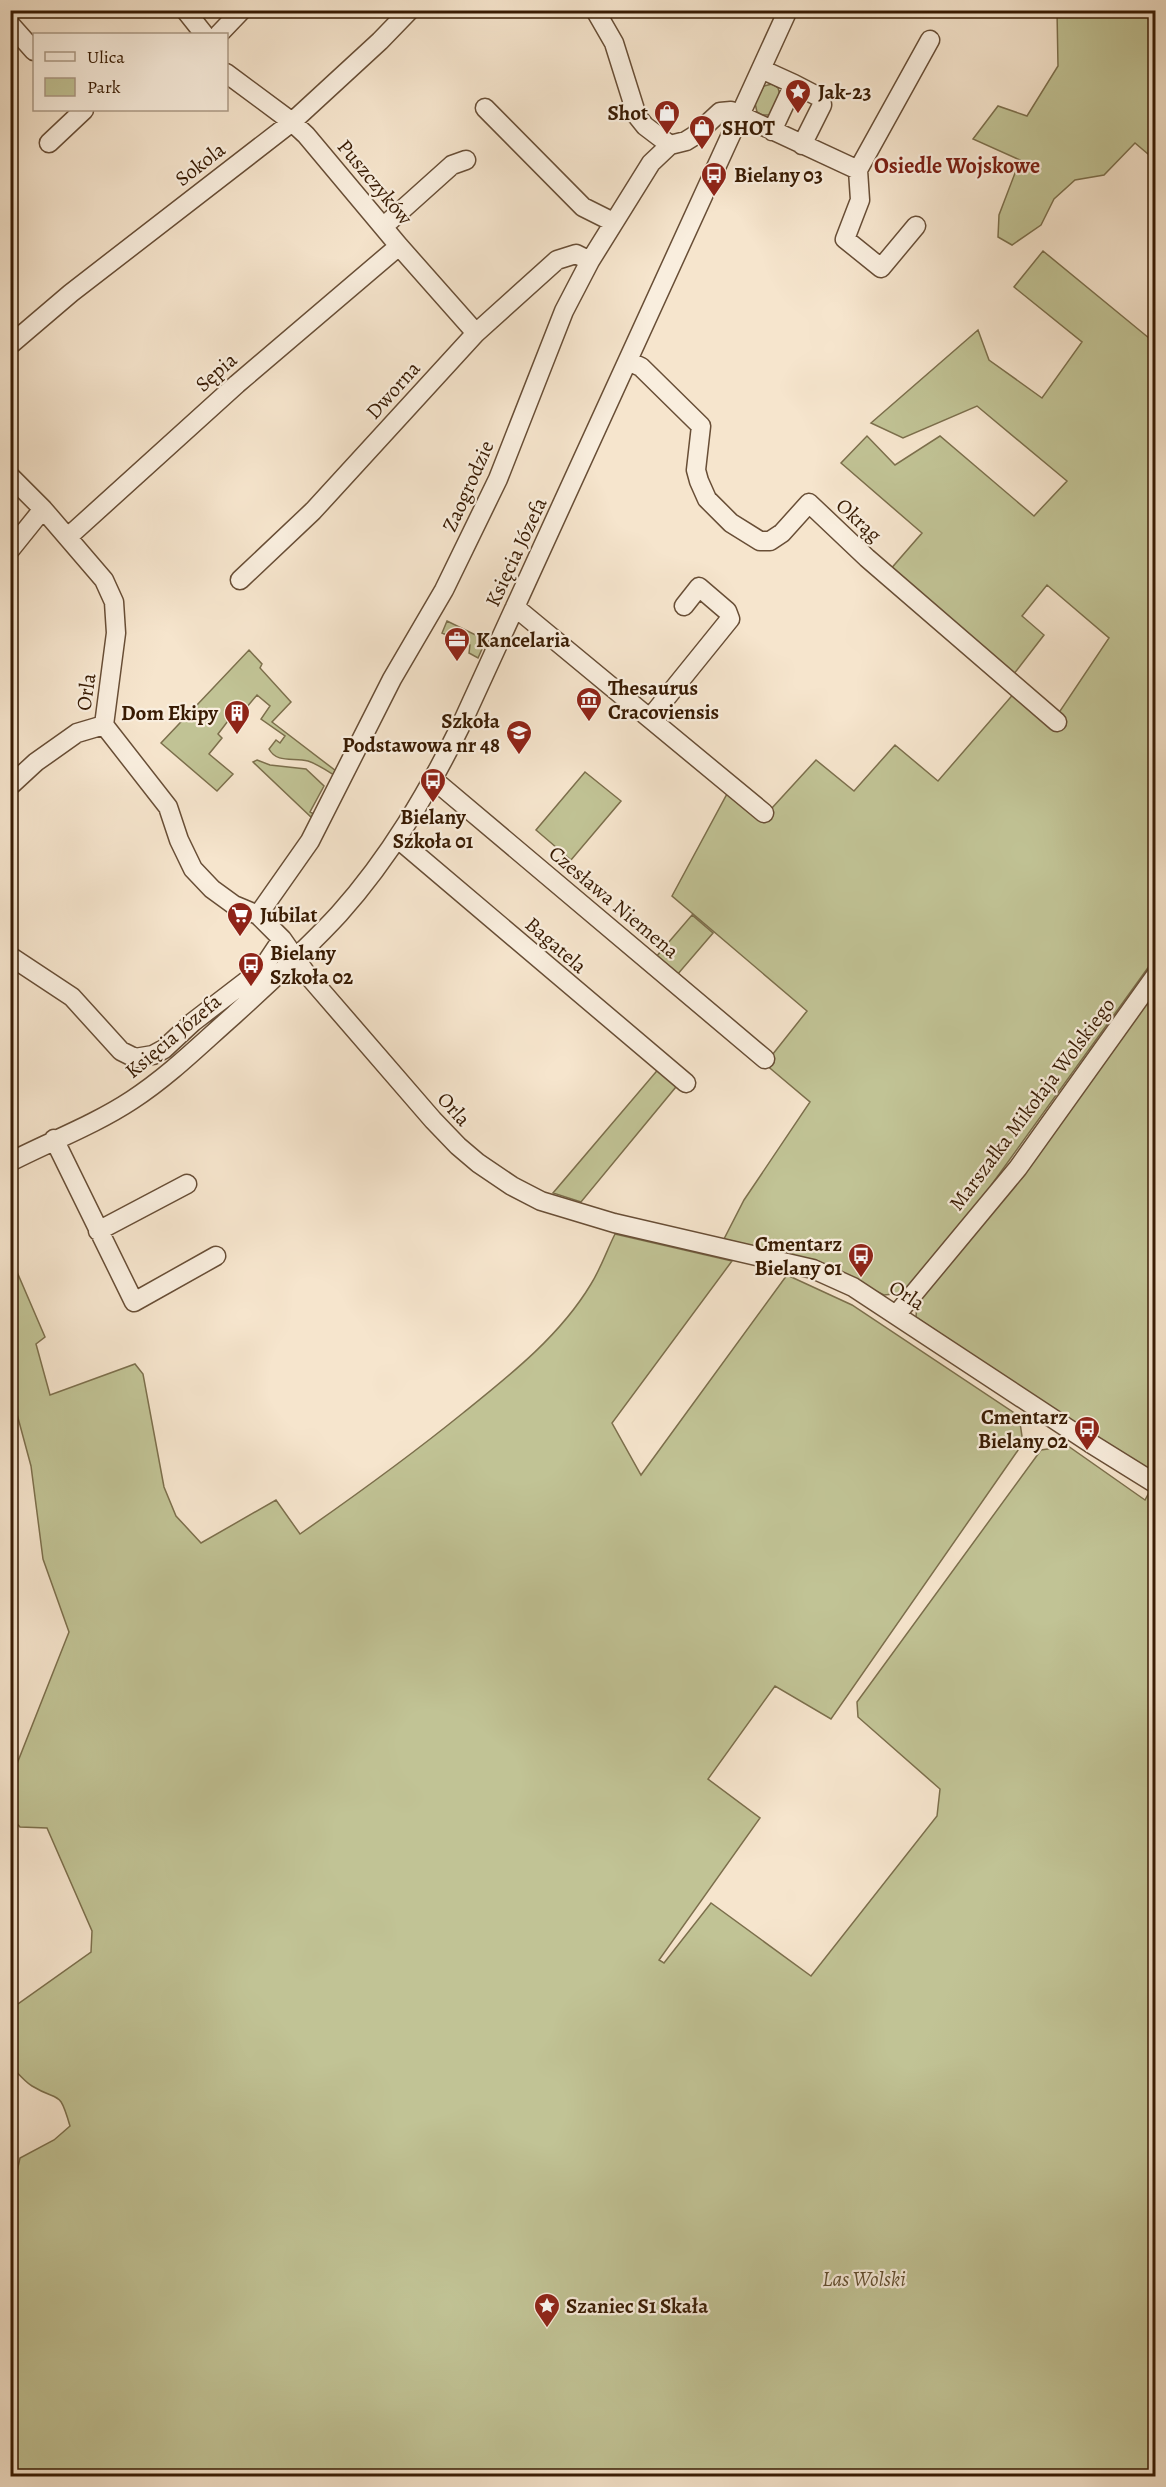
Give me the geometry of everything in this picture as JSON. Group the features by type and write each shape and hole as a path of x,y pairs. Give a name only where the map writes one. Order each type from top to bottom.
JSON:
{"street":[{"path":"185,10 203,33"},
{"path":"220,33 242,10"},
{"name":"Sokola","path":"10,345 71,293 292,122 380,41 410,10"},
{"path":"595,10 614,43 637,116 645,126 670,145"},
{"name":"Księcia Józefa","path":"10,1162 124,1104 163,1077 296,958 340,913 398,839 434,780 788,10"},
{"path":"10,24 33,50"},
{"path":"916,226 881,268 845,239 860,200 858,170 930,40"},
{"path":"761,69 821,98 822,105 802,146"},
{"name":"Puszczyków","path":"228,74 306,135 476,333"},
{"path":"772,131 794,84"},
{"path":"485,108 583,207 614,222"},
{"path":"48,143 83,111"},
{"name":"Zaogrodzie","path":"258,915 310,842 392,679 444,590 498,479 564,311 590,261 651,163 670,145 686,141 694,136 720,112 731,111 740,115"},
{"path":"740,115 802,146 858,170"},
{"path":"384,226 452,165 466,160"},
{"name":"Sępia","path":"68,537 237,384 399,246"},
{"name":"Dworna","path":"240,580 313,511 476,333 557,260 576,254 590,261"},
{"name":"Okrąg","path":"628,361 641,367 700,426 696,470 707,499 723,517 760,541 770,541 782,533 809,503 867,558 1057,723"},
{"name":"Orla","path":"10,476 43,509 104,580 114,602 117,633 104,725 168,807 179,840 193,869 212,889 234,905 258,915 282,939 304,972 433,1120 464,1152 512,1186 541,1201 614,1222 813,1269 853,1287 1155,1484"},
{"path":"10,550 43,509"},
{"path":"650,718 730,619 727,611 699,587 684,606"},
{"path":"515,607 764,813"},
{"path":"10,786 36,762 77,733 104,725"},
{"name":"Czesława Niemena","path":"434,780 765,1059"},
{"name":"Bagatela","path":"398,839 686,1083"},
{"path":"10,956 72,997 121,1051 135,1058 153,1055 164,1049 193,1022 262,969 282,939"},
{"name":"Marszałka Mikołaja Wolskiego","path":"896,1315 1018,1168 1155,975"},
{"path":"54,1139 134,1302 216,1256"},
{"path":"98,1230 187,1184"}],"green space":[{"path":"1057,11 1155,11 1155,160 1135,143 1104,175 1075,180 1054,199 1041,225 1012,245 998,237 999,215 1020,160 973,139 998,106 1027,116 1058,66"},
{"path":"772,84 778,88 780,95 771,115 762,115 757,112 755,103 764,86"},
{"path":"1043,251 1155,343 1155,958 974,1209 903,1293 884,1295 830,1269 786,1254 724,1239 744,1200 810,1102 765,1064 807,1011 672,896 727,794 760,821 816,760 854,791 895,745 938,781 1016,691 1062,730 1056,717 1109,638 1047,585 1022,616 1044,635 1010,679 889,571 922,533 841,463 867,436 895,465 940,436 1034,516 1067,481 977,406 903,438 871,423 978,330 989,360 1042,398 1082,342 1014,287"},
{"path":"447,621 486,640 478,658 469,653 470,645 442,633"},
{"path":"249,650 262,664 260,668 291,702 272,722 336,771 334,775 308,761 281,758 272,754 269,749 276,740 280,743 285,736 261,719 270,706 257,695 236,720 231,717 218,734 222,738 209,754 233,774 217,791 161,743"},
{"path":"257,760 270,765 306,769 324,786 310,812 314,814 312,818 253,762"},
{"path":"585,772 621,801 571,860 536,830"},
{"path":"692,915 713,933 677,975 656,957"},
{"path":"1155,988 1155,1478 916,1317 917,1303"},
{"path":"661,1066 680,1082 581,1202 553,1193"},
{"name":"Las Wolski","path":"615,1234 732,1261 612,1423 641,1475 787,1275 852,1305 1019,1416 1023,1443 831,1719 775,1686 708,1779 760,1818 659,1960 664,1963 711,1903 811,1976 937,1816 940,1789 858,1717 857,1702 1041,1450 1068,1446 1145,1500 1150,1491 1155,1495 1155,2476 11,2476 11,2198 20,2158 54,2140 70,2126 61,2101 29,2084 11,2066 11,2009 91,1952 92,1931 47,1828 20,1827 11,1817 11,1779 69,1632 43,1559 31,1466 11,1392 11,1258 45,1337 36,1344 50,1395 135,1364 143,1374 164,1487 176,1516 201,1543 276,1500 300,1534 403,1460 498,1385 549,1338 591,1284"}],"place":[{"name":"Jak-23","path":"798,115"},
{"name":"Shot","path":"667,136"},
{"name":"SHOT","path":"702,151"},
{"name":"Bielany 03","path":"714,198"},
{"name":"Kancelaria","path":"457,663"},
{"name":"Thesaurus Cracoviensis","path":"589,723"},
{"name":"Dom Ekipy","path":"237,736"},
{"name":"Szkoła Podstawowa nr 48","path":"519,756"},
{"name":"Bielany Szkoła 01","path":"433,804"},
{"name":"Jubilat","path":"240,938"},
{"name":"Bielany Szkoła 02","path":"251,988"},
{"name":"Cmentarz Bielany 01","path":"861,1279"},
{"name":"Cmentarz Bielany 02","path":"1087,1452"},
{"name":"Szaniec S1 Skała","path":"547,2329"}],"district":[{"name":"Osiedle Wojskowe","path":"957,165"}]}
